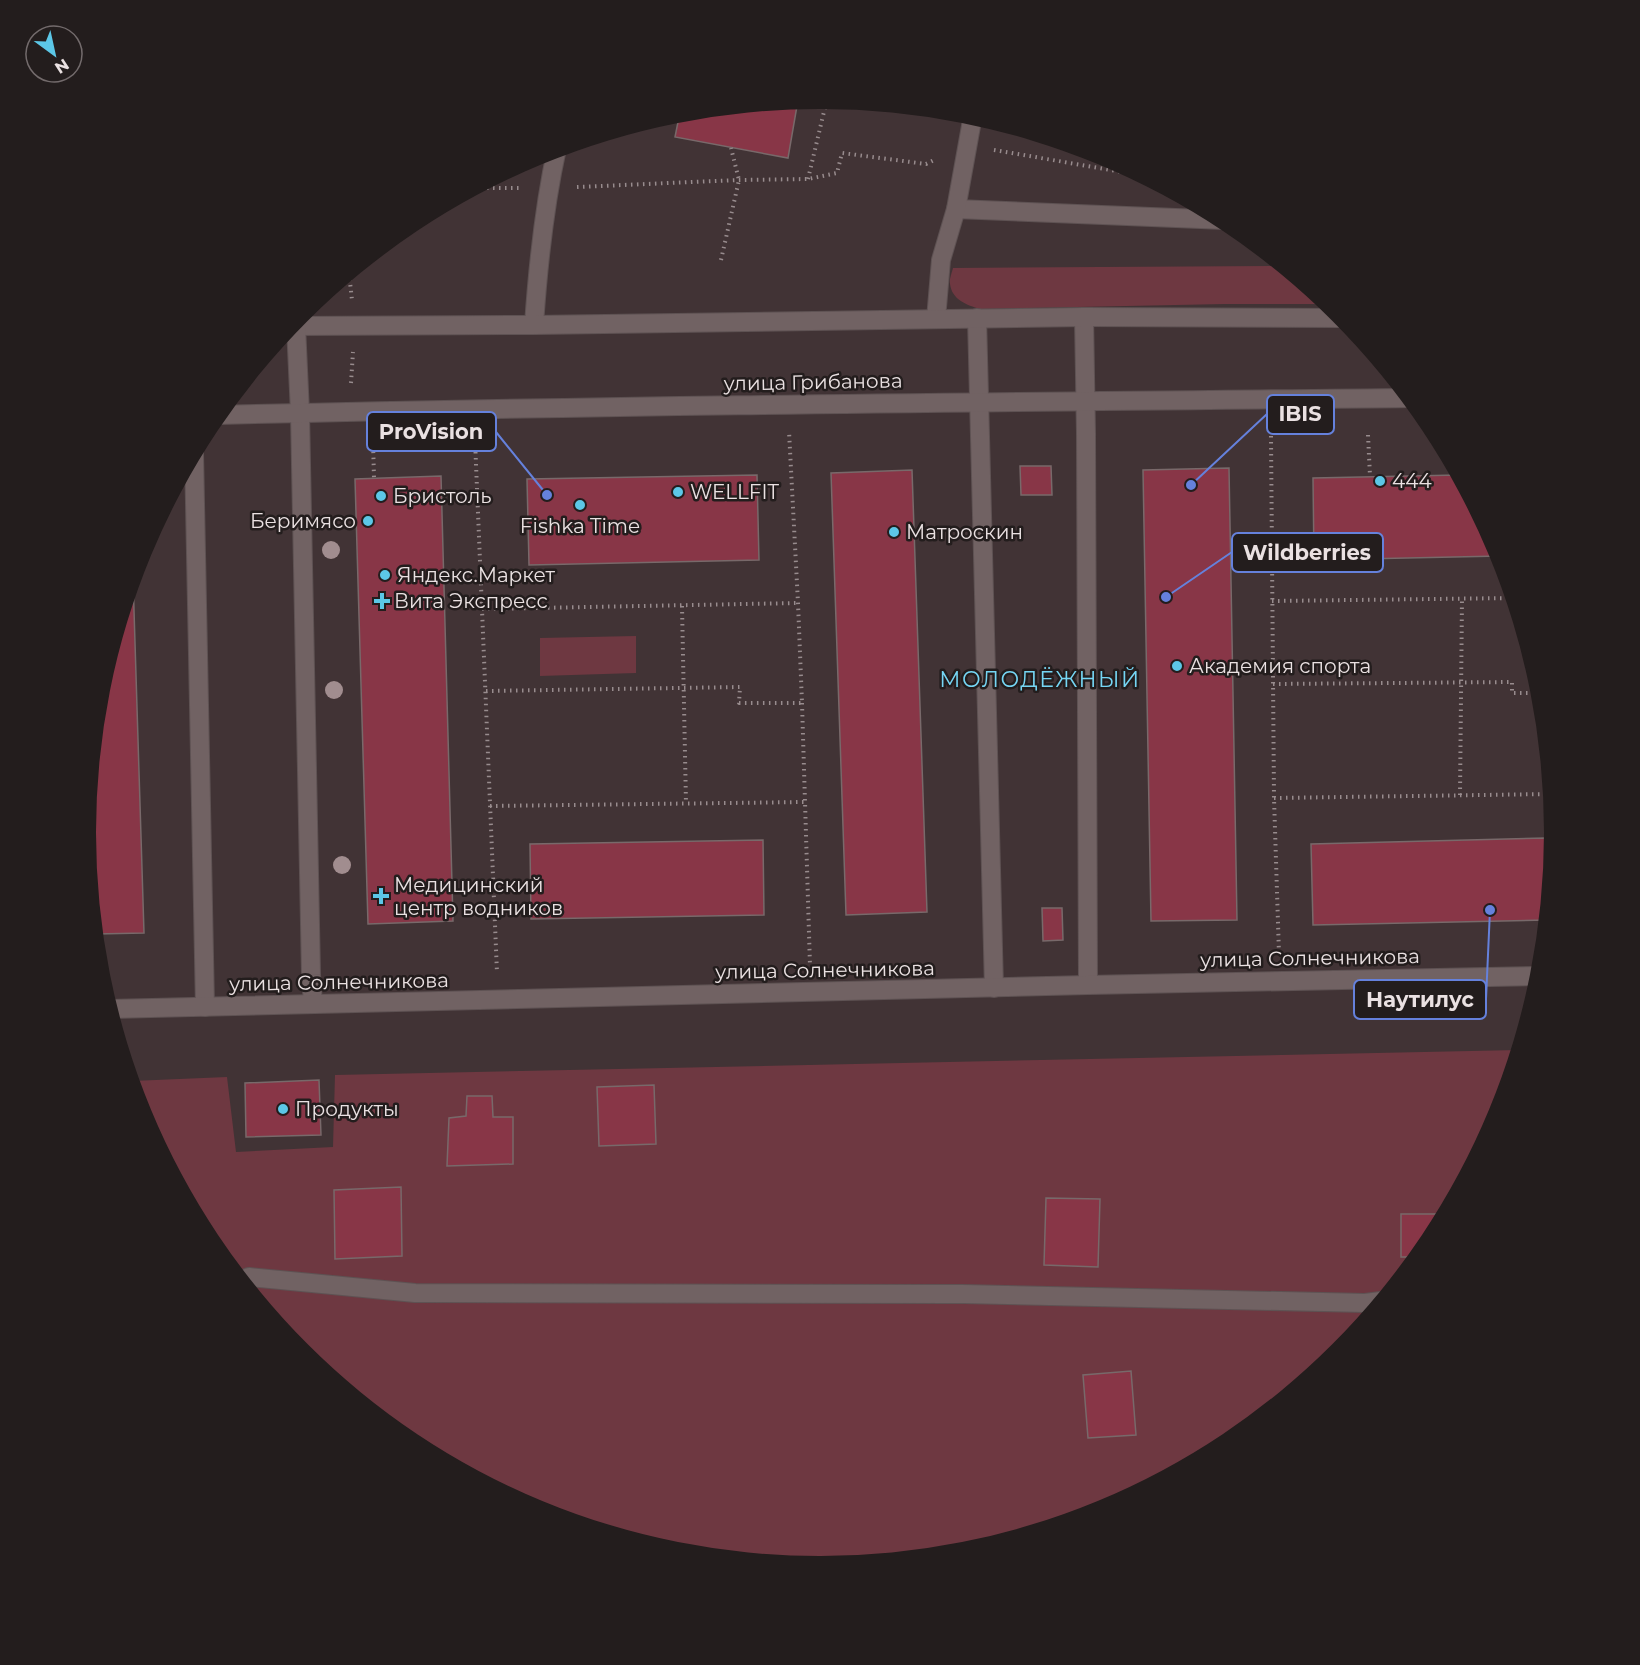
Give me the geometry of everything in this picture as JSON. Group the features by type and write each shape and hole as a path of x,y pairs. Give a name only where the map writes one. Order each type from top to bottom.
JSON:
{"street":[{"path":"936,319 941,260 956,209 971,124"},
{"path":"534,325 538,261 554,160"},
{"path":"956,209 1204,219"},
{"path":"303,326 1084,317 1329,318"},
{"path":"1084,317 1088,985"},
{"path":"977,318 994,988"},
{"path":"294,336 300,413 310,975 313,1004"},
{"name":"улица Грибанова","path":"229,415 979,402 1398,398"},
{"path":"194,468 205,1007"},
{"name":"улица Солнечникова","path":"118,1009 1529,976"},
{"path":"249,1277 415,1293 963,1294 1370,1302"}],"path":[{"path":"808,179 825,108"},
{"path":"490,188 808,179 837,173 842,153 926,164 967,146 1111,170"},
{"path":"721,260 739,180 731,148"},
{"path":"350,282 355,327 349,411 373,441 374,478"},
{"path":"788,430 798,603 810,966"},
{"path":"1368,435 1370,476"},
{"path":"1271,436 1274,798 1279,982"},
{"path":"475,440 497,975"},
{"path":"1460,795 1462,598"},
{"path":"1272,601 1505,598"},
{"path":"482,609 798,603"},
{"path":"682,606 686,804"},
{"path":"1273,684 1512,682 1512,693 1530,693"},
{"path":"486,691 740,687 739,703 802,703"},
{"path":"1274,798 1542,794"},
{"path":"490,806 805,802"}],"shaded area":[{"path":"1271,266 1314,304 980,309 965,304 951,290 950,278 953,268"},
{"path":"636,636 636,673 540,676 540,638"},
{"path":"1510,1050 1489,1110 1469,1153 1422,1235 1364,1310 1297,1377 1261,1407 1182,1460 1140,1482 1053,1518 961,1543 867,1555 820,1556 773,1555 679,1543 587,1518 543,1501 458,1460 418,1434 379,1407 308,1344 276,1310 218,1235 171,1153 140,1081 227,1077 236,1152 333,1147 335,1075"}],"building":[{"path":"796,109 788,158 675,137 679,122 725,115"},
{"path":"1020,466 1051,466 1052,495 1021,495"},
{"path":"1229,468 1237,920 1151,921 1143,470"},
{"path":"912,470 927,912 846,915 831,473"},
{"path":"757,475 759,560 529,565 527,479"},
{"path":"1450,475 1489,556 1314,560 1313,478"},
{"path":"441,476 453,921 368,924 355,479"},
{"path":"134,601 144,933 103,934 96,832 102,738 110,691"},
{"path":"1544,838 1539,920 1313,925 1311,844"},
{"path":"763,840 764,915 531,919 530,844"},
{"path":"1042,908 1062,908 1063,940 1043,941"},
{"name":"Продукты","path":"319,1080 321,1135 246,1137 245,1083"},
{"path":"654,1085 656,1144 599,1146 597,1087"},
{"path":"467,1096 492,1096 493,1117 513,1117 513,1164 447,1166 449,1118 466,1116"},
{"path":"401,1187 402,1256 335,1259 334,1190"},
{"path":"1046,1198 1100,1199 1098,1267 1044,1265"},
{"path":"1401,1214 1435,1214 1406,1257 1401,1257"},
{"path":"1131,1371 1136,1435 1088,1438 1083,1375"}],"place":[{"name":"444","path":"1380,481"},
{"name":"IBIS","path":"1191,485"},
{"name":"WELLFIT","path":"678,492"},
{"name":"ProVision","path":"547,495"},
{"name":"Бристоль","path":"381,496"},
{"name":"Fishka Time","path":"580,505"},
{"name":"Беримясо","path":"368,521"},
{"name":"Матроскин","path":"894,532"},
{"name":"Яндекс.Маркет","path":"385,575"},
{"name":"Wildberries","path":"1166,597"},
{"name":"Вита Экспресс","path":"382,601"},
{"name":"Академия спорта","path":"1177,666"},
{"name":"Медицинский центр водников","path":"381,896"},
{"name":"Наутилус","path":"1490,910"},
{"name":"Продукты","path":"283,1109"}],"district":[{"name":"МОЛОДЁЖНЫЙ","path":"1040,679"}]}
